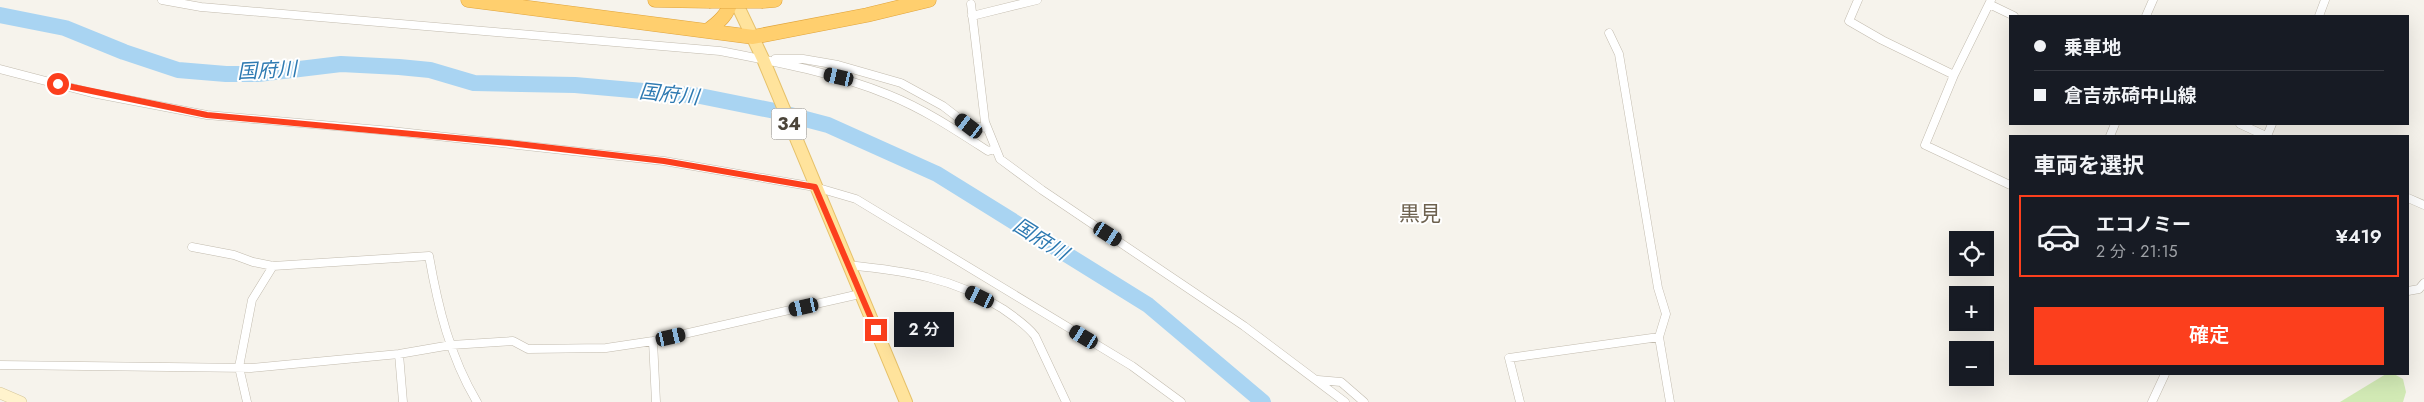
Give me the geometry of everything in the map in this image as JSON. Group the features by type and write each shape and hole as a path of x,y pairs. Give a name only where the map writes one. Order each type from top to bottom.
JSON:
{"highway":[{"path":"468,0 753,37 867,15 928,0"},
{"path":"655,0 769,0"},
{"path":"707,31 719,22 730,8 733,0"}],"main road":[{"name":"34","path":"733,0 765,64 813,183 906,402"},
{"path":"0,394 21,402"}],"street":[{"path":"162,0 201,7 720,51 765,64 839,77 891,95 988,151 995,149"},
{"path":"972,16 1037,0"},
{"path":"1858,0 1850,21 1882,40 1954,75"},
{"path":"2146,15 2153,0"},
{"path":"2319,15 2325,0"},
{"path":"2009,185 1925,145 1954,75 1990,2 2012,15"},
{"path":"971,4 980,95 987,128 1000,159 1042,190 1244,326 1345,402"},
{"path":"1609,33 1619,54 1658,288 1666,314 1659,337 1670,402"},
{"path":"765,64 803,59 901,83 943,106 969,126 987,128"},
{"path":"0,69 92,93 207,115 509,143 664,161 813,183 856,199 1132,366 1181,402"},
{"path":"2242,125 2264,135"},
{"path":"2409,198 2424,205"},
{"path":"192,246 273,266 429,256 436,298 450,345 466,383 477,402"},
{"path":"848,265 914,273 950,282 996,304 1031,330 1066,402"},
{"path":"247,402 239,367 252,300 273,266"},
{"path":"2409,291 2419,289 2424,283"},
{"path":"0,365 251,368 398,354 450,345 513,341 528,349 606,348 652,342 860,294"},
{"path":"1520,402 1510,358 1659,337"},
{"path":"652,342 656,402"},
{"path":"398,354 403,402"},
{"path":"2152,402 2165,375"},
{"path":"1318,380 1341,382 1364,402"}],"green space":[{"path":"2384,375 2396,375 2403,379 2406,392 2403,402 2340,402"}],"waterway":[{"name":"国府川","path":"0,15 65,28 124,52 178,70 226,74 258,74 341,64 399,67 430,70 474,83 575,85 700,96 775,111 828,125 937,174 1148,305 1263,402"}],"district":[{"name":"黒見","path":"1420,214"}],"route":[{"path":"58,84 92,93 207,115 390,131 664,161 815,187 876,330"}]}
